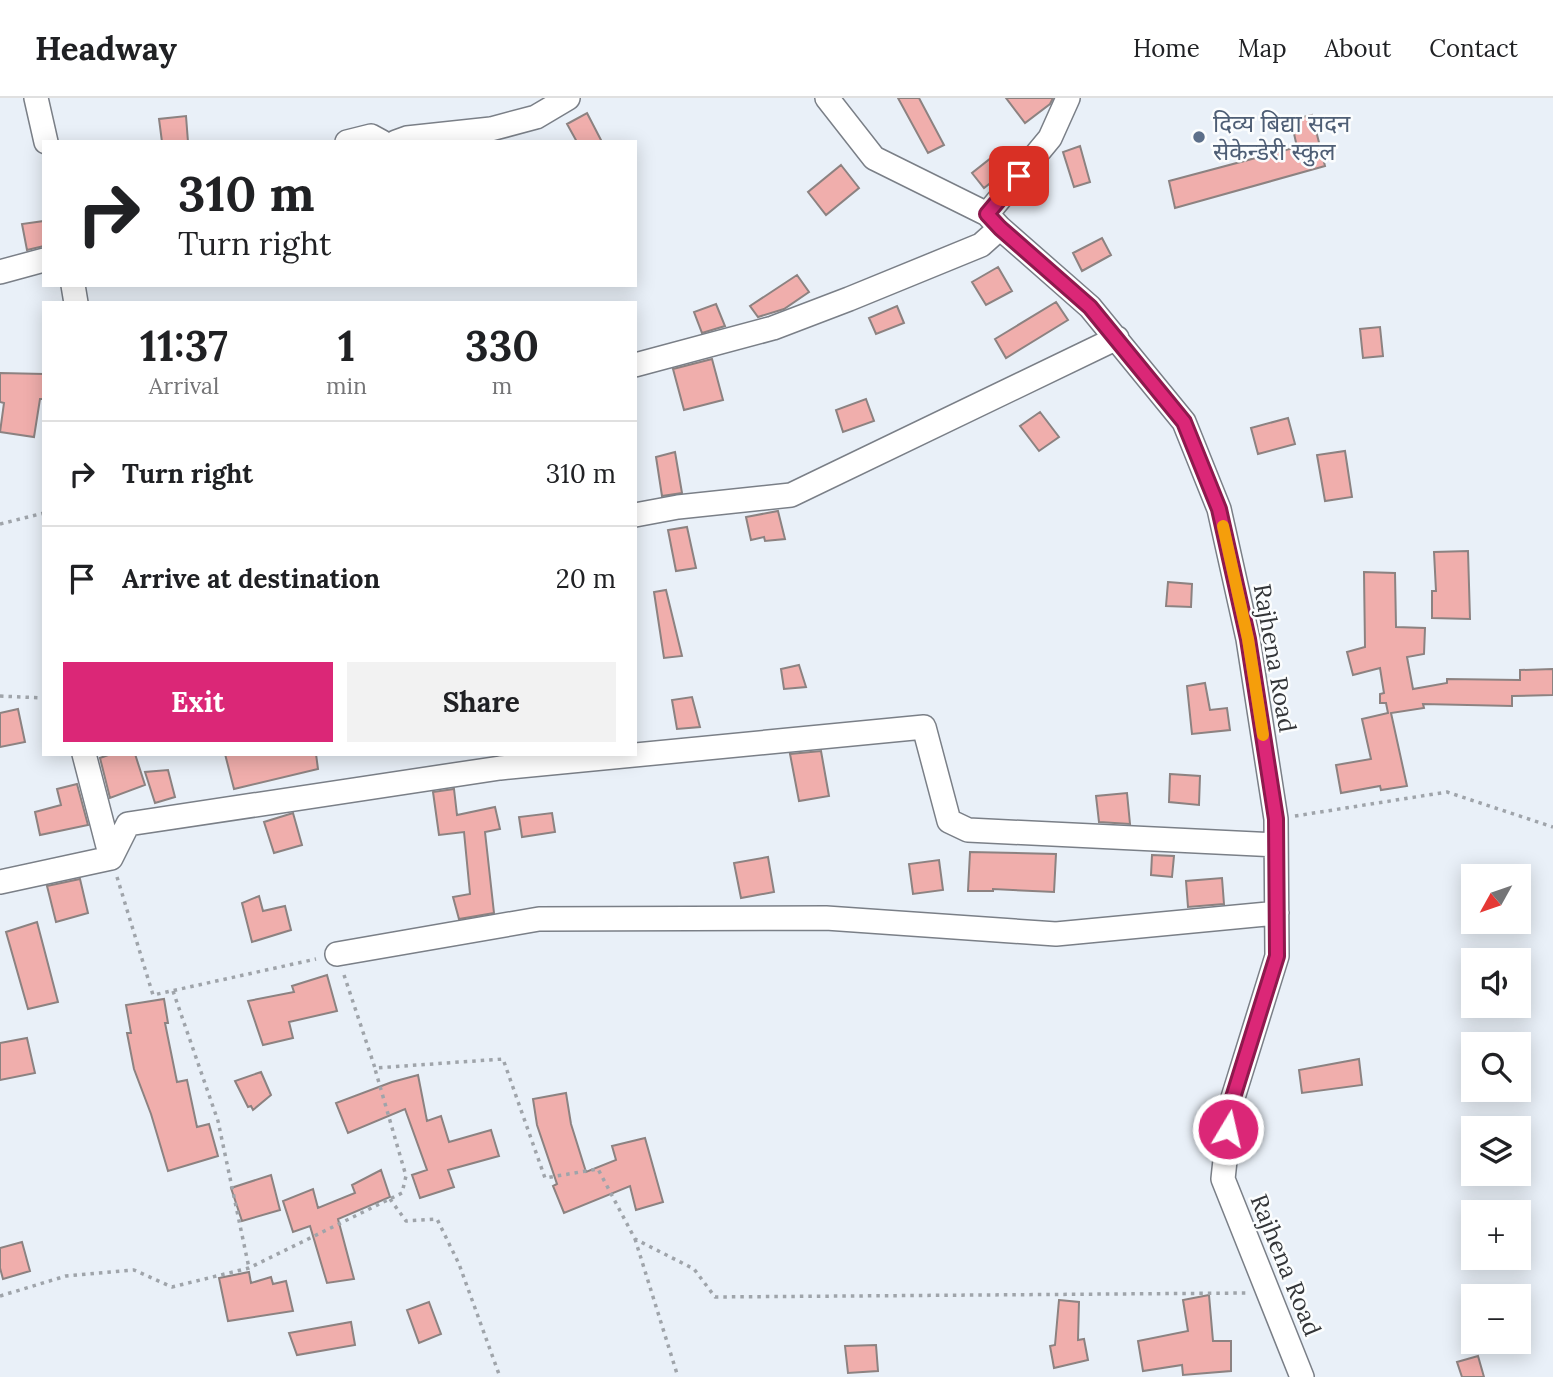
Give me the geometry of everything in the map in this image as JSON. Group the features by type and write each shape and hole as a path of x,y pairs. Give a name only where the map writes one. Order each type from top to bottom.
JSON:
{"street":[{"path":"36,98 46,140"},
{"path":"402,140 491,129 536,117 568,98"},
{"name":"Rajhena Road","path":"827,98 874,158 994,221 1090,307 1184,422 1219,509 1248,639 1276,819 1277,913 1277,956 1231,1104 1223,1179 1302,1377"},
{"path":"637,364 773,328 981,245 1050,138 1068,98"},
{"path":"355,140 371,136 379,140"},
{"path":"0,272 42,261"},
{"path":"637,515 791,495 1117,338"},
{"path":"637,755 924,727 948,821 968,830 1276,845"},
{"path":"85,756 111,858"},
{"path":"111,858 128,824 500,768 624,756"},
{"path":"0,882 111,858"},
{"path":"337,954 539,919 826,918 1056,934 1277,913"}],"path":[{"path":"0,524 42,514"},
{"path":"0,696 42,698"},
{"path":"1276,819 1447,792 1553,827"},
{"path":"0,1296 66,1276 134,1270 172,1287 249,1268 402,1193 406,1176 375,1068 337,954 153,995 111,858"},
{"path":"173,991 218,1121 249,1268"},
{"path":"375,1068 503,1059 545,1178 598,1169 635,1239 678,1377"},
{"path":"390,1199 406,1222 437,1219 459,1264 500,1377"},
{"path":"635,1239 694,1269 715,1297 1269,1293"}],"building":[{"path":"898,98 919,98 944,145 928,153"},
{"path":"1006,98 1053,98 1050,104 1025,123"},
{"path":"587,113 601,140 576,140 567,124"},
{"path":"1312,115 1325,166 1175,208 1169,181 1297,147 1291,120"},
{"path":"186,116 188,140 162,140 159,119"},
{"path":"1080,146 1090,182 1074,187 1063,152"},
{"path":"991,158 1003,173 984,188 972,173"},
{"path":"841,165 859,188 826,215 808,192"},
{"path":"42,221 42,246 27,250 22,224"},
{"path":"1102,238 1111,255 1082,271 1073,253"},
{"path":"998,267 1012,291 986,305 972,282"},
{"path":"797,275 809,292 784,309 758,317 750,306"},
{"path":"1056,302 1068,320 1006,358 995,339"},
{"path":"716,304 725,326 702,333 694,312"},
{"path":"897,306 904,323 876,334 869,318"},
{"path":"1380,327 1383,356 1363,358 1360,329"},
{"path":"712,359 723,400 684,410 673,369"},
{"path":"0,373 42,374 42,399 34,437 0,432 4,403 0,402"},
{"path":"866,399 874,421 843,432 836,410"},
{"path":"1040,412 1059,437 1039,451 1020,426"},
{"path":"1288,418 1295,444 1258,454 1251,428"},
{"path":"1345,451 1352,497 1325,501 1317,455"},
{"path":"675,452 682,493 662,496 656,457"},
{"path":"778,511 785,539 765,541 764,537 751,540 746,517"},
{"path":"687,527 696,568 676,571 668,530"},
{"path":"1468,551 1470,619 1432,618 1432,591 1436,591 1434,552"},
{"path":"1364,572 1395,573 1396,627 1425,628 1424,654 1407,657 1413,689 1447,683 1447,679 1520,680 1520,670 1553,669 1553,695 1512,696 1512,706 1423,704 1424,708 1391,713 1407,786 1381,790 1380,786 1341,793 1336,765 1371,759 1362,719 1388,713 1386,703 1380,703 1380,694 1384,693 1380,668 1353,675 1347,652 1365,647"},
{"path":"1168,582 1192,584 1191,607 1166,606"},
{"path":"666,590 682,656 664,658 654,592"},
{"path":"799,665 806,687 784,689 781,669"},
{"path":"1205,683 1210,710 1227,708 1230,730 1192,734 1187,686"},
{"path":"692,697 700,727 677,729 672,700"},
{"path":"18,709 25,742 0,747 0,713"},
{"path":"821,751 829,796 799,801 790,754"},
{"path":"136,756 145,785 110,798 100,758"},
{"path":"226,756 316,756 318,769 234,789"},
{"path":"168,770 175,797 155,803 145,772"},
{"path":"1170,774 1200,776 1199,805 1169,802"},
{"path":"77,784 88,825 40,835 35,812 61,805 57,789"},
{"path":"454,789 457,815 495,807 500,829 485,832 494,913 459,919 453,897 470,894 464,832 439,835 433,792"},
{"path":"1127,793 1130,824 1099,822 1096,796"},
{"path":"293,813 302,845 274,853 264,822"},
{"path":"552,813 555,832 522,837 519,817"},
{"path":"970,852 1056,854 1054,892 993,889 968,891"},
{"path":"1152,855 1174,856 1172,877 1151,875"},
{"path":"768,857 774,892 741,898 734,863"},
{"path":"939,860 943,890 913,894 909,864"},
{"path":"1222,878 1224,904 1188,907 1186,881"},
{"path":"80,879 88,913 56,922 47,886"},
{"path":"259,896 263,911 285,906 291,930 252,942 242,903"},
{"path":"37,922 58,1002 28,1009 6,932"},
{"path":"327,975 337,1011 289,1022 293,1038 263,1045 248,1001 294,992 292,986"},
{"path":"164,999 168,1023 165,1023 177,1082 187,1080 197,1127 209,1124 218,1156 168,1171 134,1069 127,1033 131,1033 126,1005"},
{"path":"27,1038 35,1073 0,1080 0,1043"},
{"path":"1359,1059 1362,1085 1302,1093 1299,1070"},
{"path":"261,1072 271,1095 253,1110 251,1106 248,1107 235,1081"},
{"path":"418,1075 427,1121 441,1116 449,1142 491,1130 499,1156 448,1170 454,1187 420,1198 412,1175 427,1170 405,1109 348,1133 336,1103"},
{"path":"566,1093 571,1124 586,1172 616,1160 612,1146 645,1138 663,1202 636,1210 630,1186 564,1213 553,1186 557,1184 537,1125 533,1099"},
{"path":"381,1170 390,1197 338,1219 354,1279 327,1283 310,1226 293,1232 283,1201 313,1189 318,1208 355,1193 352,1185"},
{"path":"271,1175 280,1210 242,1221 231,1188"},
{"path":"22,1242 30,1271 3,1279 0,1248"},
{"path":"249,1272 251,1283 271,1277 273,1284 286,1281 293,1311 228,1321 219,1278"},
{"path":"1209,1295 1213,1341 1231,1341 1231,1371 1183,1375 1182,1365 1143,1371 1138,1341 1188,1331 1183,1300"},
{"path":"1059,1300 1079,1302 1078,1340 1084,1339 1088,1360 1054,1368 1050,1346 1055,1345"},
{"path":"429,1302 441,1334 419,1343 407,1310"},
{"path":"351,1322 355,1345 297,1355 289,1333"},
{"path":"876,1345 878,1371 848,1373 845,1346"},
{"path":"1478,1356 1484,1377 1462,1377 1457,1362"}],"slow traffic":[{"path":"1223,526 1248,639 1263,735"}],"place":[{"name":"दिव्य बिद्या सदन सेकेन्डेरी स्कुल","path":"1199,137"}],"route":[{"path":"1019,176 987,214 1090,307 1184,422 1219,509 1248,639 1276,819 1277,956 1231,1104 1228,1129"}]}
